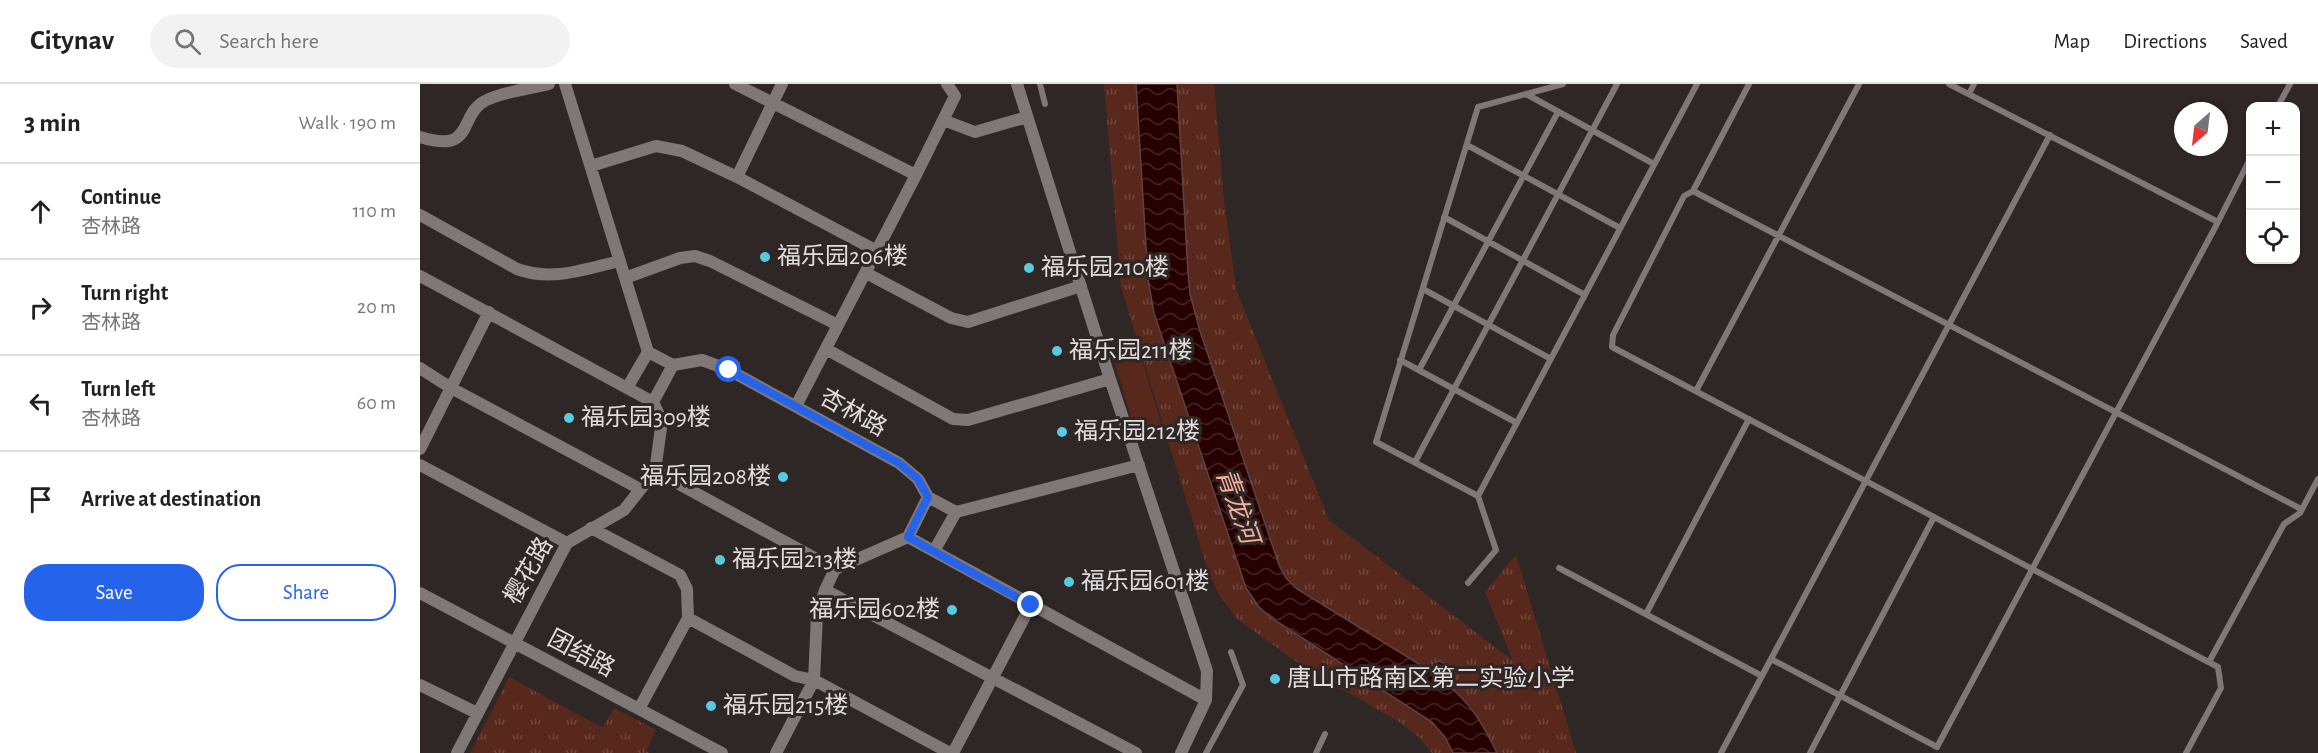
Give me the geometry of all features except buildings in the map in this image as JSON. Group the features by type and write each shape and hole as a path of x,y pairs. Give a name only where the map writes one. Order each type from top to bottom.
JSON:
{"street":[{"path":"420,137 432,141 450,141 462,134 477,106 488,99 549,84"},
{"path":"565,84 648,352 673,365 652,402"},
{"path":"735,84 916,175"},
{"path":"736,177 782,84"},
{"path":"796,406 955,96 947,84"},
{"path":"1017,84 1110,379 1207,671 1206,700 1181,753"},
{"path":"943,120 975,132 1027,117"},
{"path":"591,166 656,146 682,151 877,251"},
{"path":"420,215 517,269 534,275 551,276 620,261"},
{"path":"625,278 680,258 695,256 710,261 838,326"},
{"path":"866,273 951,318 968,322 1082,286"},
{"path":"420,276 652,402 663,421 655,471 835,569"},
{"path":"420,449 489,312"},
{"path":"826,349 953,419 968,420 1110,379"},
{"path":"627,388 648,352"},
{"name":"杏林路","path":"673,365 702,360 729,370 899,463 918,479 928,497"},
{"path":"420,368 451,388 640,489"},
{"path":"420,465 567,543"},
{"path":"776,753 814,680 817,615 835,569 908,537 928,497 956,512 1139,465"},
{"name":"樱花路","path":"457,753 513,642 567,543 624,510 655,471"},
{"path":"934,551 956,512"},
{"path":"591,528 680,575 687,589 688,618 639,709"},
{"path":"908,537 1206,700"},
{"path":"825,590 1136,753"},
{"name":"团结路","path":"420,593 722,753"},
{"path":"688,618 795,676 814,680 951,753 1031,605"},
{"path":"420,685 477,713"}],"lane":[{"path":"1040,84 1045,104"},
{"path":"1468,583 1496,550 1478,496 1376,442 1478,107 1563,84"},
{"path":"1415,462 1617,84"},
{"path":"1478,496 1697,84"},
{"path":"1749,84 1693,191 1684,196 1613,334 1612,347 2218,667 2221,688 2186,753"},
{"path":"1696,391 1859,84"},
{"path":"1949,84 2218,222"},
{"path":"1969,94 1974,84"},
{"path":"2280,102 2290,84"},
{"path":"1526,94 1654,164"},
{"path":"1419,370 1558,112"},
{"path":"1720,753 2050,135"},
{"path":"1467,145 1620,228"},
{"path":"1771,658 1937,747 2246,167"},
{"path":"1693,191 2301,509"},
{"path":"1444,217 1585,295"},
{"path":"1423,289 1551,359"},
{"path":"1400,360 1516,423"},
{"path":"1646,614 1749,419"},
{"path":"2209,662 2284,524 2301,509 2318,479"},
{"path":"1810,753 1934,517"},
{"path":"1559,568 1762,676"},
{"path":"1206,753 1243,685 1230,652"},
{"path":"1316,753 1325,734"}],"green space":[{"path":"1104,84 1136,84 1148,279 1154,313 1226,530 1259,607 1273,619 1432,722 1445,737 1453,753 1432,753 1421,739 1401,723 1305,668 1237,619 1218,593 1207,568 1121,287"},
{"path":"1177,84 1214,84 1224,201 1236,289 1329,520 1513,661 1485,592 1516,555 1576,753 1497,753 1469,706 1444,682 1439,661 1427,669 1296,589 1286,578 1279,565 1200,331 1190,294"},
{"path":"1141,357 1164,433 1138,441 1115,364"},
{"path":"509,677 603,728 614,708 656,730 646,751 650,753 470,753"}],"water":[{"name":"青龙河","path":"1136,84 1177,84 1190,294 1200,331 1279,565 1286,578 1297,589 1427,669 1439,661 1448,665 1444,682 1475,714 1497,753 1453,753 1445,737 1432,722 1273,619 1259,607 1246,588 1154,313 1148,279"}],"place":[{"name":"福乐园206楼","path":"765,257"},
{"name":"福乐园210楼","path":"1029,268"},
{"name":"福乐园211楼","path":"1057,351"},
{"name":"福乐园309楼","path":"569,418"},
{"name":"福乐园212楼","path":"1062,432"},
{"name":"福乐园208楼","path":"783,477"},
{"name":"福乐园213楼","path":"720,560"},
{"name":"福乐园601楼","path":"1069,582"},
{"name":"福乐园602楼","path":"952,610"},
{"name":"唐山市路南区第二实验小学","path":"1275,679"},
{"name":"福乐园215楼","path":"711,706"}],"route":[{"path":"729,370 899,463 918,479 928,497 908,537 1031,605"}]}
